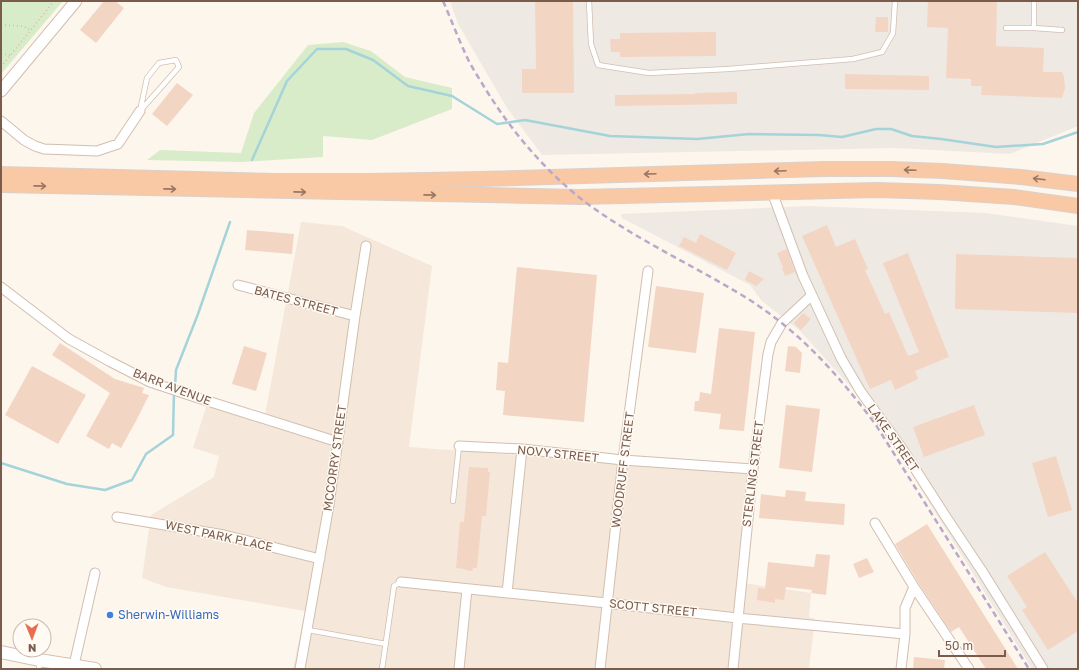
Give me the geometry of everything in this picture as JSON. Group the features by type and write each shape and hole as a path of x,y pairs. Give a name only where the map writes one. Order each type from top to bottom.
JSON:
{"highway":[{"path":"1,174 274,181 370,181 825,169 891,169 990,174 1078,184"},
{"path":"1,186 580,197 877,190 1014,197 1078,206"}],"main road":[{"path":"1,652 39,665 74,666 95,669"}],"street":[{"path":"1,91 76,1"},
{"path":"1,121 24,140 44,149 97,151 118,144 140,111"},
{"name":"LAKE STREET","path":"772,192 803,276 841,358 861,392 903,450 982,571 1043,669"},
{"name":"MCCORRY STREET","path":"300,669 329,504 366,246"},
{"name":"WOODRUFF STREET","path":"600,669 623,460 648,272"},
{"name":"BATES STREET","path":"238,285 355,316"},
{"name":"BARR AVENUE","path":"1,287 69,339 150,382 338,442"},
{"name":"STERLING STREET","path":"733,669 753,469 767,360 771,342 782,323 812,295"},
{"name":"NOVY STREET","path":"459,446 522,449 623,460 753,469"},
{"path":"507,593 522,449"},
{"name":"WEST PARK PLACE","path":"117,517 224,535 320,559"},
{"path":"875,523 914,587 969,669"},
{"path":"74,666 95,573"},
{"name":"SCOTT STREET","path":"401,582 737,618 905,634"},
{"path":"901,669 905,634 905,608 914,587"},
{"path":"459,669 467,588"}],"lane":[{"path":"589,1 591,44 598,65 649,73 728,69 853,59 882,52 893,33 895,1"},
{"path":"1034,1 1034,28"},
{"path":"1006,28 1062,30"},
{"path":"176,60 178,67 140,111 147,78 159,63 176,60"},
{"path":"453,502 459,446"},
{"path":"382,669 394,586 401,582"},
{"path":"308,630 386,644"}],"path":[{"path":"1,67 54,1"},
{"path":"1,25 23,26 30,30"},
{"path":"1,54 10,55"}],"shaded area":[{"path":"450,1 1078,1 1078,126 1010,154 895,148 542,155 507,108 458,24"},
{"path":"809,206 986,213 1078,226 1078,669 1032,669 909,470 861,398 800,331 762,301 750,285 622,218 621,214"},
{"path":"301,222 342,226 432,266 409,447 748,472 736,582 811,593 809,617 815,619 809,669 293,669 305,611 166,587 142,578 151,515 214,477 219,456 193,448 206,407 265,415"}],"green space":[{"path":"1,1 63,1 1,74"},
{"path":"343,42 371,51 405,77 452,88 452,109 372,140 323,136 323,157 241,162 147,160 160,150 241,153 254,113 308,45"}],"building":[{"path":"104,1 115,1 124,8 96,43 80,30"},
{"path":"573,1 574,93 522,93 522,69 536,69 535,2"},
{"path":"928,1 997,1 996,46 1044,48 1043,72 1062,72 1065,88 1062,98 981,95 982,86 971,86 971,79 946,78 948,28 927,27"},
{"path":"876,17 888,17 888,32 875,32"},
{"path":"716,32 716,56 620,57 620,52 611,52 610,39 620,39 620,33"},
{"path":"845,74 929,76 929,90 845,89"},
{"path":"177,83 193,95 167,126 152,114"},
{"path":"737,92 737,104 615,106 615,95"},
{"path":"827,225 836,247 855,239 868,269 865,270 885,314 889,312 908,356 919,352 883,263 908,253 949,357 915,371 918,379 895,390 891,380 870,389 802,236"},
{"path":"247,230 294,234 292,254 245,250"},
{"path":"700,234 736,253 727,270 679,246 684,237 696,243"},
{"path":"787,249 795,272 785,276 777,253"},
{"path":"956,254 1078,258 1078,313 955,309"},
{"path":"517,267 597,275 584,422 503,415 505,391 496,390 498,362 508,363"},
{"path":"749,271 764,279 756,286 745,280"},
{"path":"656,286 704,293 696,353 648,347"},
{"path":"803,313 811,319 801,330 794,323"},
{"path":"719,328 755,332 744,431 719,429 721,414 694,411 695,401 699,401 700,392 711,394"},
{"path":"60,343 115,379 144,388 142,393 149,395 121,448 112,443 109,449 86,436 110,393 52,355"},
{"path":"244,346 267,353 256,391 232,384"},
{"path":"788,346 796,347 802,353 800,373 785,371"},
{"path":"32,366 86,395 58,444 5,415"},
{"path":"786,405 820,409 812,472 779,468"},
{"path":"974,405 985,435 924,457 913,427"},
{"path":"1056,456 1072,510 1048,517 1032,463"},
{"path":"469,467 488,468 488,472 490,472 486,516 482,516 477,568 473,568 472,571 456,568 460,522 464,522"},
{"path":"786,490 806,492 805,501 845,504 844,525 759,518 761,494 785,497"},
{"path":"927,524 1018,669 986,669 959,627 951,632 919,584 895,544"},
{"path":"1045,552 1078,603 1078,631 1048,650 1022,610 1027,607 1007,576"},
{"path":"816,554 830,555 826,595 811,593 812,590 786,587 784,600 775,599 775,603 757,600 758,588 765,589 768,562 814,567"},
{"path":"867,558 874,572 859,578 853,564"},
{"path":"914,657 945,660 944,669 913,669"}],"waterway":[{"path":"252,160 287,81 317,49 346,49 373,60 408,86 452,96 497,124 525,120 610,136 697,139 749,134 819,135 842,137 876,129 891,129 912,136 996,147 1043,144 1078,132"},
{"path":"175,387 176,370 198,314 230,222"},
{"path":"1,463 67,484 105,490 132,480 146,454 173,435 174,392"}],"railway":[{"path":"443,1 474,71 490,96 525,144 565,186 618,225 720,282 761,307 798,337 846,387 876,425 1029,669"}],"place":[{"name":"Sherwin-Williams","path":"110,615"}]}
